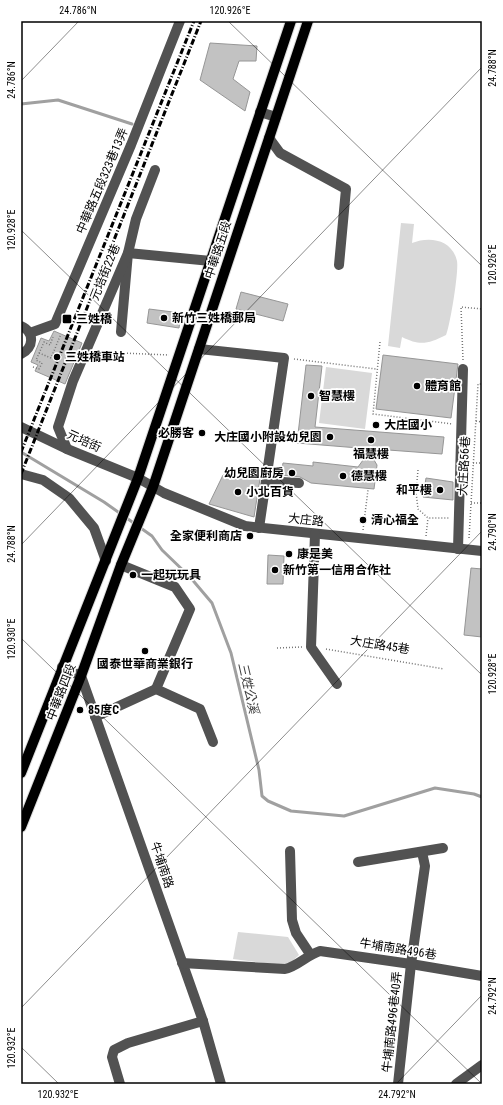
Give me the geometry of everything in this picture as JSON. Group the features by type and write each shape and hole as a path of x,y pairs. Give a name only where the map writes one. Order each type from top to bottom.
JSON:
{"main road":[{"name":"中華路五段","path":"138,478 291,21"},
{"name":"中華路五段","path":"153,487 308,21"},
{"path":"106,561 138,478"},
{"path":"121,565 153,487"},
{"name":"中華路四段","path":"21,773 62,667 106,561"},
{"name":"中華路四段","path":"21,827 81,676 121,565"}],"street":[{"name":"中華路五段323巷13弄","path":"30,333 56,324 131,145 180,21"},
{"path":"260,112 276,117"},
{"path":"269,138 280,153 346,189 339,265"},
{"name":"元培街22巷","path":"67,449 58,427 73,381 128,253 136,219 155,170"},
{"path":"121,332 128,253 211,261"},
{"path":"21,326 30,333 31,343 29,348 21,354"},
{"path":"199,349 284,358 259,528"},
{"path":"463,369 460,425 459,518 463,549"},
{"name":"元培街","path":"21,427 67,449 138,478"},
{"path":"21,474 43,480 69,498 94,528 106,561"},
{"name":"大庄路","path":"138,478 153,487 245,526 482,551"},
{"path":"266,481 299,483"},
{"path":"315,534 311,647 338,684"},
{"path":"95,717 156,689 190,609 175,587 121,565"},
{"path":"62,667 81,676"},
{"name":"牛埔南路","path":"81,676 203,1021 221,1084"},
{"path":"156,689 200,709 213,742"},
{"path":"358,862 443,848"},
{"path":"182,963 285,969 292,968 310,954 296,933 292,920 290,851"},
{"name":"牛埔南路496巷40弄","path":"398,1084 411,964 425,866 422,852"},
{"name":"牛埔南路496巷","path":"310,954 320,951 482,976"},
{"path":"120,1084 112,1057 114,1050 128,1043 203,1021"},
{"path":"456,1084 482,1065"}],"path":[{"path":"463,369 461,307 482,308"},
{"path":"35,351 51,358 61,334"},
{"path":"33,367 39,369 42,362 36,360 39,353 44,342 50,344 53,337"},
{"path":"380,342 376,369 373,414 460,425"},
{"path":"86,352 179,356"},
{"path":"284,358 376,369"},
{"name":"大庄路56巷","path":"463,549 471,503 478,384 482,384"},
{"path":"476,421 482,422"},
{"path":"473,462 482,463"},
{"path":"418,470 416,492 418,509 428,518 459,518"},
{"path":"362,539 368,490"},
{"path":"471,503 482,503"},
{"path":"425,545 428,518"},
{"name":"大庄路45巷","path":"276,648 311,647 444,669"}],"shaded area":[{"path":"401,223 414,224 412,243 432,240 439,241 450,248 457,261 457,276 450,321 446,335 424,343 414,342 402,337 400,348 388,346"},
{"path":"326,367 372,373 365,429 319,423"},
{"path":"238,932 288,937 299,955 287,966 233,959"}],"building":[{"path":"210,43 257,46 256,61 239,61 233,79 250,92 245,111 200,80"},
{"path":"241,292 288,304 283,321 236,309"},
{"name":"新竹三姓橋郵局","path":"149,309 181,313 179,328 147,323"},
{"name":"三姓橋車站","path":"54,331 82,343 65,384 35,371 38,365 31,362 41,338 49,341"},
{"name":"體育館","path":"383,355 458,364 451,418 376,409"},
{"path":"306,365 322,366 315,427 444,437 442,454 375,449 374,460 377,465 374,489 311,483 300,477 281,475 283,463 313,466 313,462 358,467 371,449 297,443"},
{"name":"小北百貨","path":"223,475 260,479 254,517 209,504"},
{"name":"和平樓","path":"426,478 453,482 453,500 423,497"},
{"name":"新竹第一信用合作社","path":"268,555 284,556 283,584 267,584"},
{"path":"471,568 482,569 482,637 464,635"}],"waterway":[{"path":"21,104 58,100 132,124"},
{"name":"三姓公溪","path":"21,452 104,502 152,536 162,550 190,577 212,603 231,653 259,770 262,796 268,801 291,811 344,816 435,788 474,794 482,797"}],"railway":[{"path":"21,452 194,21"},
{"path":"21,474 201,21"}],"place":[{"name":"新竹三姓橋郵局","path":"164,318"},
{"name":"三姓橋","path":"67,319"},
{"name":"三姓橋車站","path":"57,357"},
{"name":"體育館","path":"417,386"},
{"name":"智慧樓","path":"311,396"},
{"name":"大庄國小","path":"376,425"},
{"name":"必勝客","path":"202,433"},
{"name":"大庄國小附設幼兒園","path":"330,437"},
{"name":"福慧樓","path":"371,440"},
{"name":"幼兒園廚房","path":"292,473"},
{"name":"德慧樓","path":"343,476"},
{"name":"和平樓","path":"440,490"},
{"name":"小北百貨","path":"238,492"},
{"name":"清心福全","path":"363,520"},
{"name":"全家便利商店","path":"250,536"},
{"name":"康是美","path":"289,554"},
{"name":"新竹第一信用合作社","path":"275,570"},
{"name":"一起玩玩具","path":"133,575"},
{"name":"國泰世華商業銀行","path":"145,651"},
{"name":"85度C","path":"80,710"}]}
